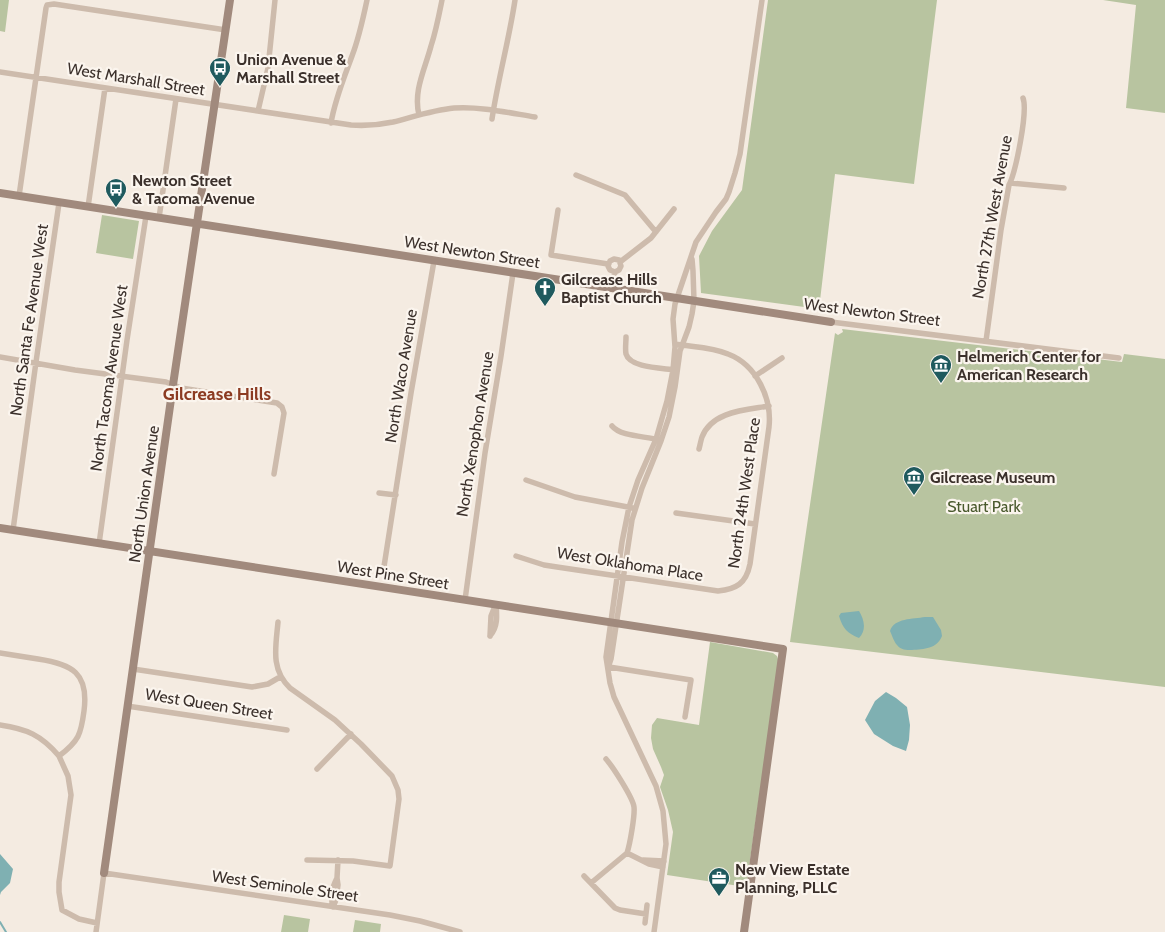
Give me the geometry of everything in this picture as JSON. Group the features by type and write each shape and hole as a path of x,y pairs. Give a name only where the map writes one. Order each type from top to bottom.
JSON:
{"street":[{"name":"North Union Avenue","path":"96,932 132,669 230,0"},
{"path":"258,111 268,68 275,0"},
{"path":"330,122 334,104 357,41 367,0"},
{"path":"419,115 417,104 418,90 442,0"},
{"path":"492,119 515,0"},
{"path":"654,932 666,844 661,800 653,778 614,697 606,657 630,534 632,508 642,488 658,440 672,408 675,370 674,310 696,242 726,199 735,173 762,0"},
{"path":"19,196 47,5 54,4 226,30"},
{"name":"West Marshall Street","path":"0,72 358,125 380,124 456,108 535,117"},
{"path":"88,207 105,88"},
{"name":"North 27th West Avenue","path":"986,341 1001,230 1020,144 1024,113 1022,98"},
{"path":"159,218 176,99"},
{"path":"576,174 625,195 656,232"},
{"path":"1010,183 1064,188"},
{"name":"West Newton Street","path":"0,193 831,322 1119,358"},
{"name":"North Santa Fe Avenue West","path":"13,530 59,203"},
{"path":"620,262 647,242 674,209"},
{"path":"558,210 550,255 608,264"},
{"name":"North Tacoma Avenue West","path":"99,544 146,216"},
{"path":"675,370 689,327 694,301 692,256"},
{"path":"608,264 614,259 620,262"},
{"name":"North Waco Avenue","path":"384,573 411,393 434,261"},
{"path":"611,288 615,272 620,268 620,262"},
{"path":"608,264 610,270 615,272"},
{"name":"North Xenophon Avenue","path":"465,600 485,453 514,273"},
{"path":"626,337 626,354 632,362 675,370"},
{"name":"North 24th West Place","path":"675,344 714,349 730,354 744,363 762,388 769,406 769,427 749,570 739,585"},
{"path":"0,357 75,370 166,382 181,388 277,403 282,407 284,413 274,474"},
{"path":"755,376 782,358"},
{"path":"699,449 703,436 712,422 733,413 769,406"},
{"path":"612,426 622,433 658,440"},
{"path":"526,480 576,497 632,508"},
{"path":"379,493 396,495"},
{"path":"676,513 755,524"},
{"name":"West Pine Street","path":"0,528 783,648 744,932"},
{"name":"West Oklahoma Place","path":"516,556 544,565 718,591 728,590 739,585"},
{"path":"278,622 276,661 280,677 290,688 352,734 392,776 398,790 390,866 352,860 307,860"},
{"path":"0,653 62,664 73,670 79,677 86,695 81,730 74,742 59,756"},
{"path":"609,667 691,680 685,717"},
{"path":"132,669 252,687 268,684 280,677"},
{"name":"West Queen Street","path":"127,706 287,730"},
{"path":"0,725 16,727 36,734 50,745 59,756 68,776 71,796 59,888 62,910 79,919 97,923"},
{"path":"317,769 352,734"},
{"path":"591,883 627,853 634,813 634,804 612,766 606,760"},
{"path":"627,853 649,864 664,864"},
{"path":"333,907 331,899 333,886 337,878 338,860"},
{"name":"West Seminole Street","path":"104,873 401,917 460,932"},
{"path":"584,876 617,910 646,914"},
{"path":"645,923 647,905"}],"green space":[{"path":"0,0 9,0 5,32 0,31"},
{"path":"768,0 937,0 914,184 835,174 819,309 701,293 699,256 712,231 742,190"},
{"path":"1103,0 1165,0 1165,113 1126,108 1136,5"},
{"path":"102,215 139,221 133,259 96,253"},
{"name":"Stuart Park","path":"842,329 1122,362 1124,354 1165,359 1165,687 790,642 835,333 838,335 843,332"},
{"path":"710,642 773,653 777,656 779,662 746,887 667,875 673,832 660,787 664,775 653,749 651,738 652,725 657,718 699,725"},
{"path":"284,915 310,919 308,932 281,932"},
{"path":"355,920 381,924 380,932 353,932"}],"water":[{"path":"859,611 864,624 862,635 859,638 846,630 839,616 841,613"},
{"path":"933,617 941,630 942,636 937,644 930,648 917,650 906,650 899,647 890,631 892,627 900,621"},
{"path":"886,692 907,707 910,725 906,751 893,746 874,734 865,720 875,701"},
{"path":"0,854 13,869 10,883 0,895"}],"waterway":[{"path":"0,922 6,932"}],"place":[{"name":"Union Avenue & Marshall Street","path":"220,87"},
{"name":"Newton Street & Tacoma Avenue","path":"116,208"},
{"name":"Gilcrease Hills Baptist Church","path":"545,307"},
{"name":"Helmerich Center for American Research","path":"941,384"},
{"name":"Gilcrease Museum","path":"914,496"},
{"name":"New View Estate Planning, PLLC","path":"719,897"}],"district":[{"name":"Gilcrease Hills","path":"217,394"}]}
